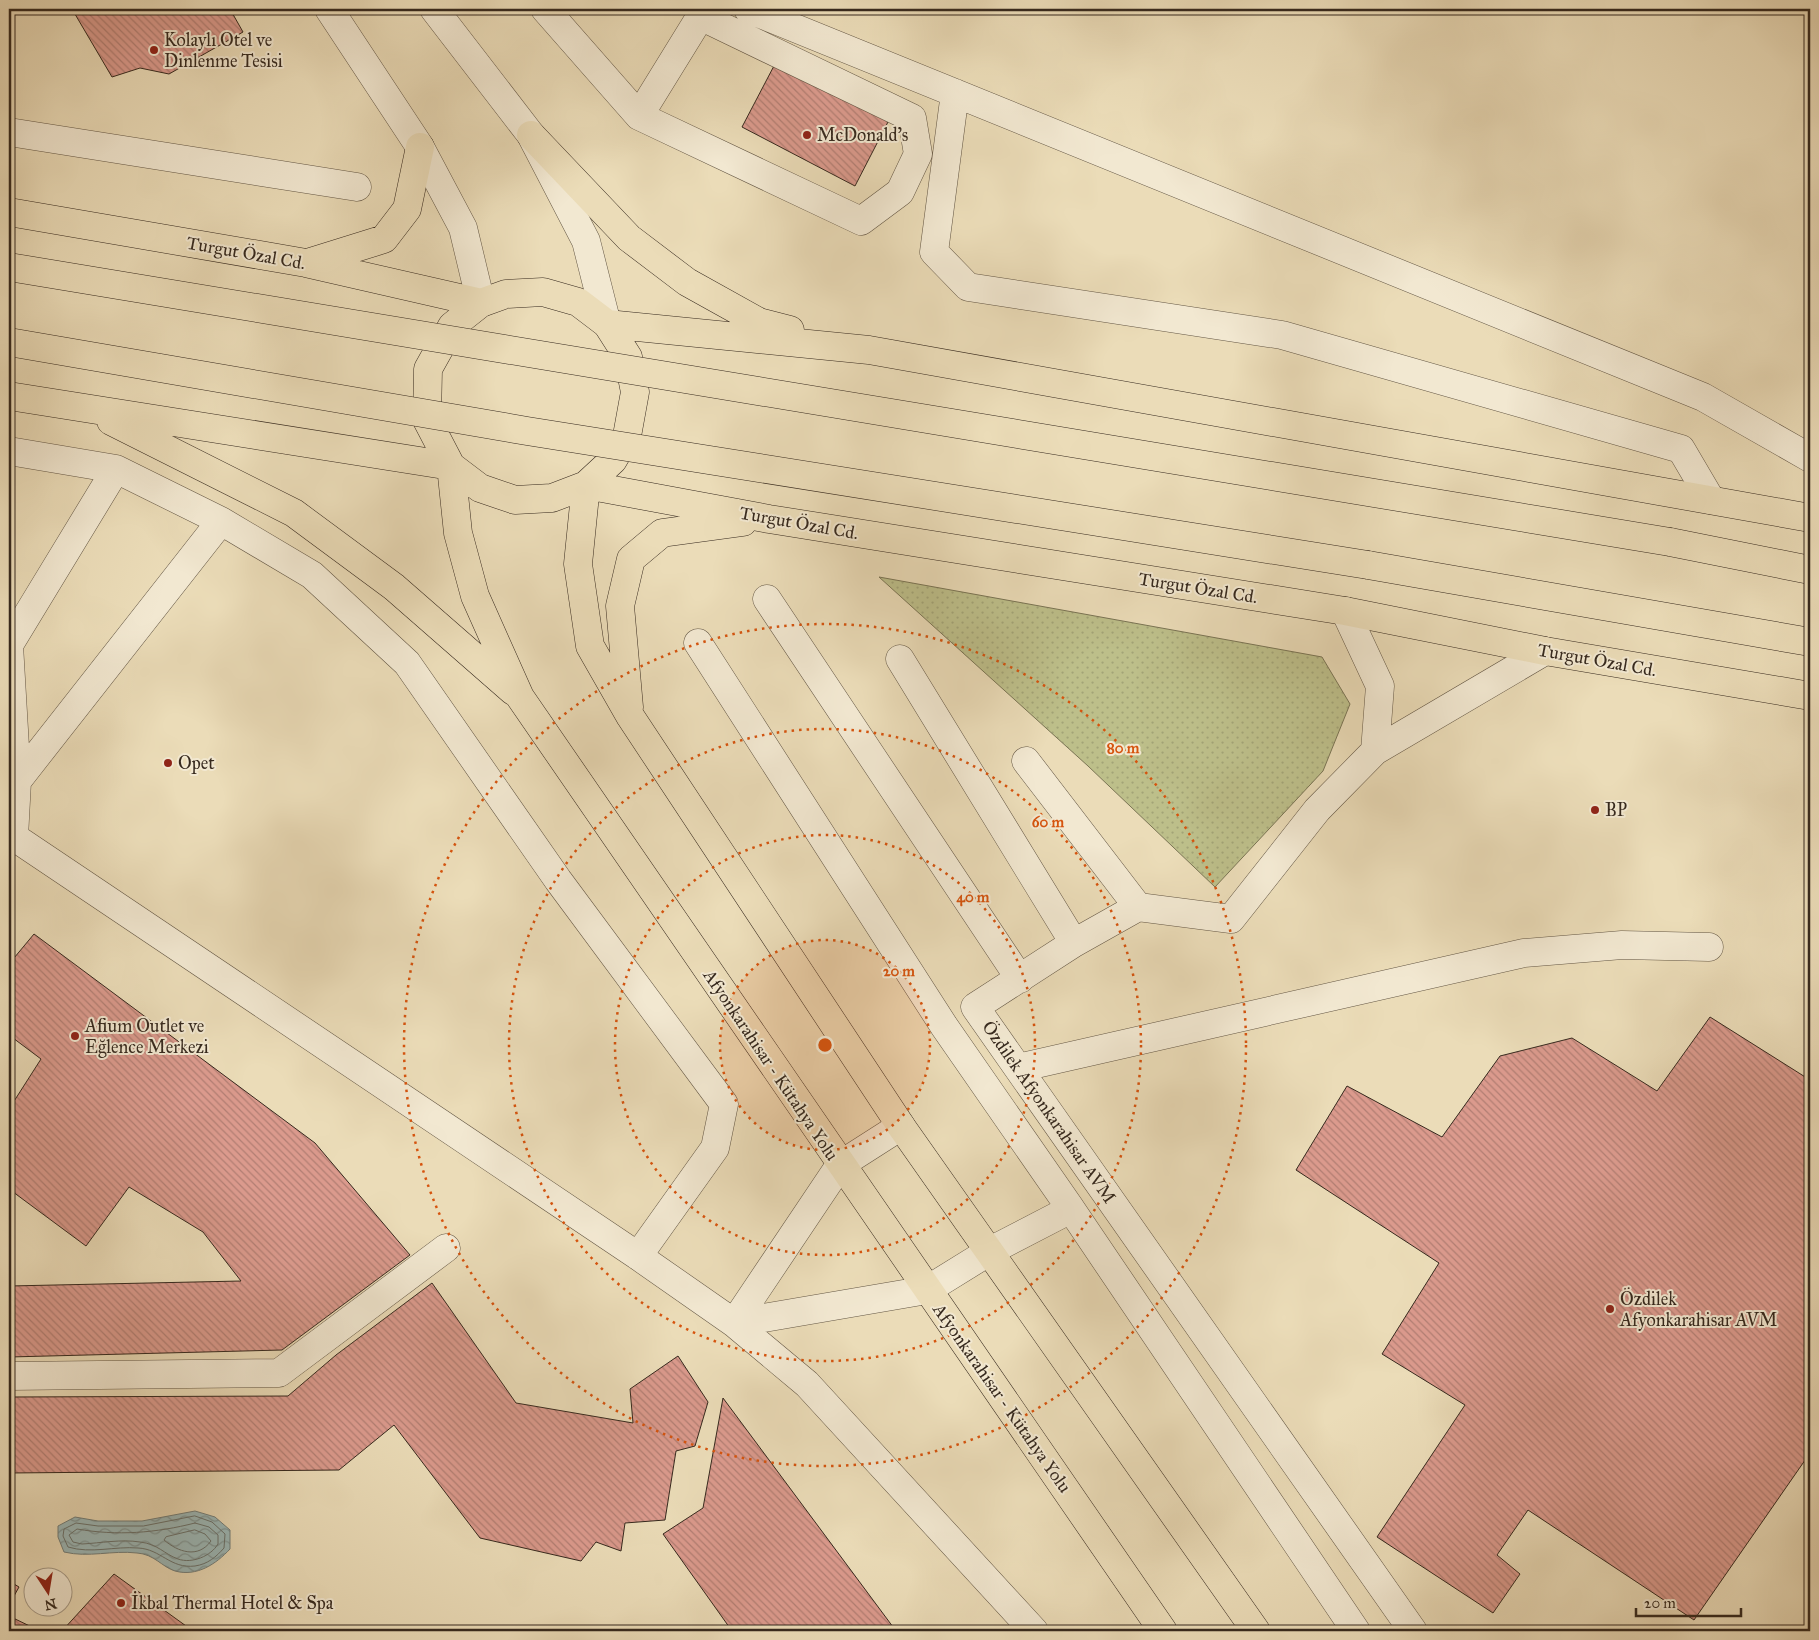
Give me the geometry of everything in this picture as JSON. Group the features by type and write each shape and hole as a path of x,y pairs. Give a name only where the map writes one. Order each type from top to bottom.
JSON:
{"highway":[{"path":"531,135 628,238 687,282 759,322 869,350 1810,518"},
{"path":"306,264 384,238 407,208 420,147"},
{"name":"Turgut Özal Cd.","path":"9,212 306,264 481,303"},
{"path":"9,267 1670,542 1810,570"},
{"path":"543,292 578,302 607,324 628,357 635,392 627,436 613,460 586,485 552,498 515,500 480,488 451,466 427,420 428,369 452,326 481,303 506,294 543,292"},
{"path":"607,324 869,350"},
{"path":"9,342 537,432 1368,566 1810,642"},
{"path":"9,396 451,466"},
{"path":"88,410 294,513 394,587 520,697"},
{"name":"Afyonkarahisar - Kütahya Yolu","path":"451,466 458,533 475,596 520,697 840,1165 1163,1631"},
{"path":"586,485 578,564 590,646 630,716 901,1126 1256,1631"},
{"name":"Turgut Özal Cd.","path":"586,485 768,518 1345,612 1545,651 1810,696"},
{"path":"630,716 620,606 631,559 662,533 768,518"}],"street":[{"path":"329,9 420,147 463,228 481,303"},
{"path":"434,9 531,135 586,241 607,324"},
{"path":"545,9 639,116 861,221 900,192 918,154 912,118 703,12 639,116"},
{"path":"748,9 1703,397 1810,458"},
{"path":"955,93 934,252 968,287 1282,335 1681,449 1711,500"},
{"path":"9,132 357,187"},
{"path":"9,451 116,469 220,521 312,576 407,663 558,880 724,1104 716,1148 638,1256"},
{"path":"116,469 17,617 9,645 17,781 11,838 638,1256 734,1324 807,1384 1034,1631"},
{"path":"17,781 220,521"},
{"path":"767,599 1020,978"},
{"path":"1345,612 1380,686 1375,751"},
{"path":"698,643 944,1026 1356,1631"},
{"path":"1026,761 1138,907 1231,919 1317,810 1375,751 1545,651"},
{"path":"900,659 1074,943"},
{"name":"Özdilek Afyonkarahisar AVM","path":"1138,907 1074,943 975,1007 1413,1631"},
{"path":"1018,1068 1524,953 1622,945 1709,947"},
{"path":"944,1026 975,1007"},
{"path":"734,1324 840,1165 901,1126"},
{"path":"734,1324 927,1290 990,1251 1070,1210"},
{"path":"9,1376 279,1374 446,1248"}],"green space":[{"path":"879,577 1322,657 1350,704 1323,771 1215,887 1088,766"}],"water":[{"path":"195,1511 215,1517 230,1530 230,1549 219,1560 198,1571 175,1571 143,1554 128,1552 73,1554 64,1552 58,1537 58,1526 75,1517 98,1521 142,1521"}],"building":[{"name":"Kolaylı Otel ve Dinlenme Tesisi","path":"72,9 230,9 243,32 169,74 140,68 112,77"},
{"path":"776,62 889,120 855,186 742,127"},
{"path":"34,934 315,1143 410,1255 282,1350 9,1357 9,1286 241,1281 203,1232 129,1187 86,1246 9,1189 9,1109 41,1059 9,1035 9,964"},
{"name":"Özdilek Afyonkarahisar AVM","path":"1710,1017 1810,1080 1810,1453 1694,1620 1528,1510 1497,1555 1520,1574 1493,1613 1377,1537 1465,1405 1382,1354 1439,1263 1296,1170 1347,1086 1442,1137 1500,1056 1572,1038 1657,1091"},
{"path":"432,1283 516,1403 633,1423 630,1389 678,1356 708,1402 695,1446 676,1451 665,1520 625,1523 621,1551 596,1542 581,1561 480,1538 394,1425 339,1470 9,1473 9,1397 288,1396 336,1355"},
{"path":"723,1398 896,1631 732,1631 663,1534 703,1508"},
{"name":"İkbal Thermal Hotel & Spa","path":"114,1574 193,1631 62,1631"},
{"path":"9,1581 19,1587 9,1605"},
{"path":"9,1616 40,1631 9,1631"}],"place":[{"name":"Kolaylı Otel ve Dinlenme Tesisi","path":"154,50"},
{"name":"McDonald's","path":"807,135"},
{"name":"Opet","path":"168,763"},
{"name":"BP","path":"1595,810"},
{"name":"Afium Outlet ve Eğlence Merkezi","path":"75,1036"},
{"name":"Özdilek Afyonkarahisar AVM","path":"1610,1309"},
{"name":"İkbal Thermal Hotel & Spa","path":"121,1603"}]}
